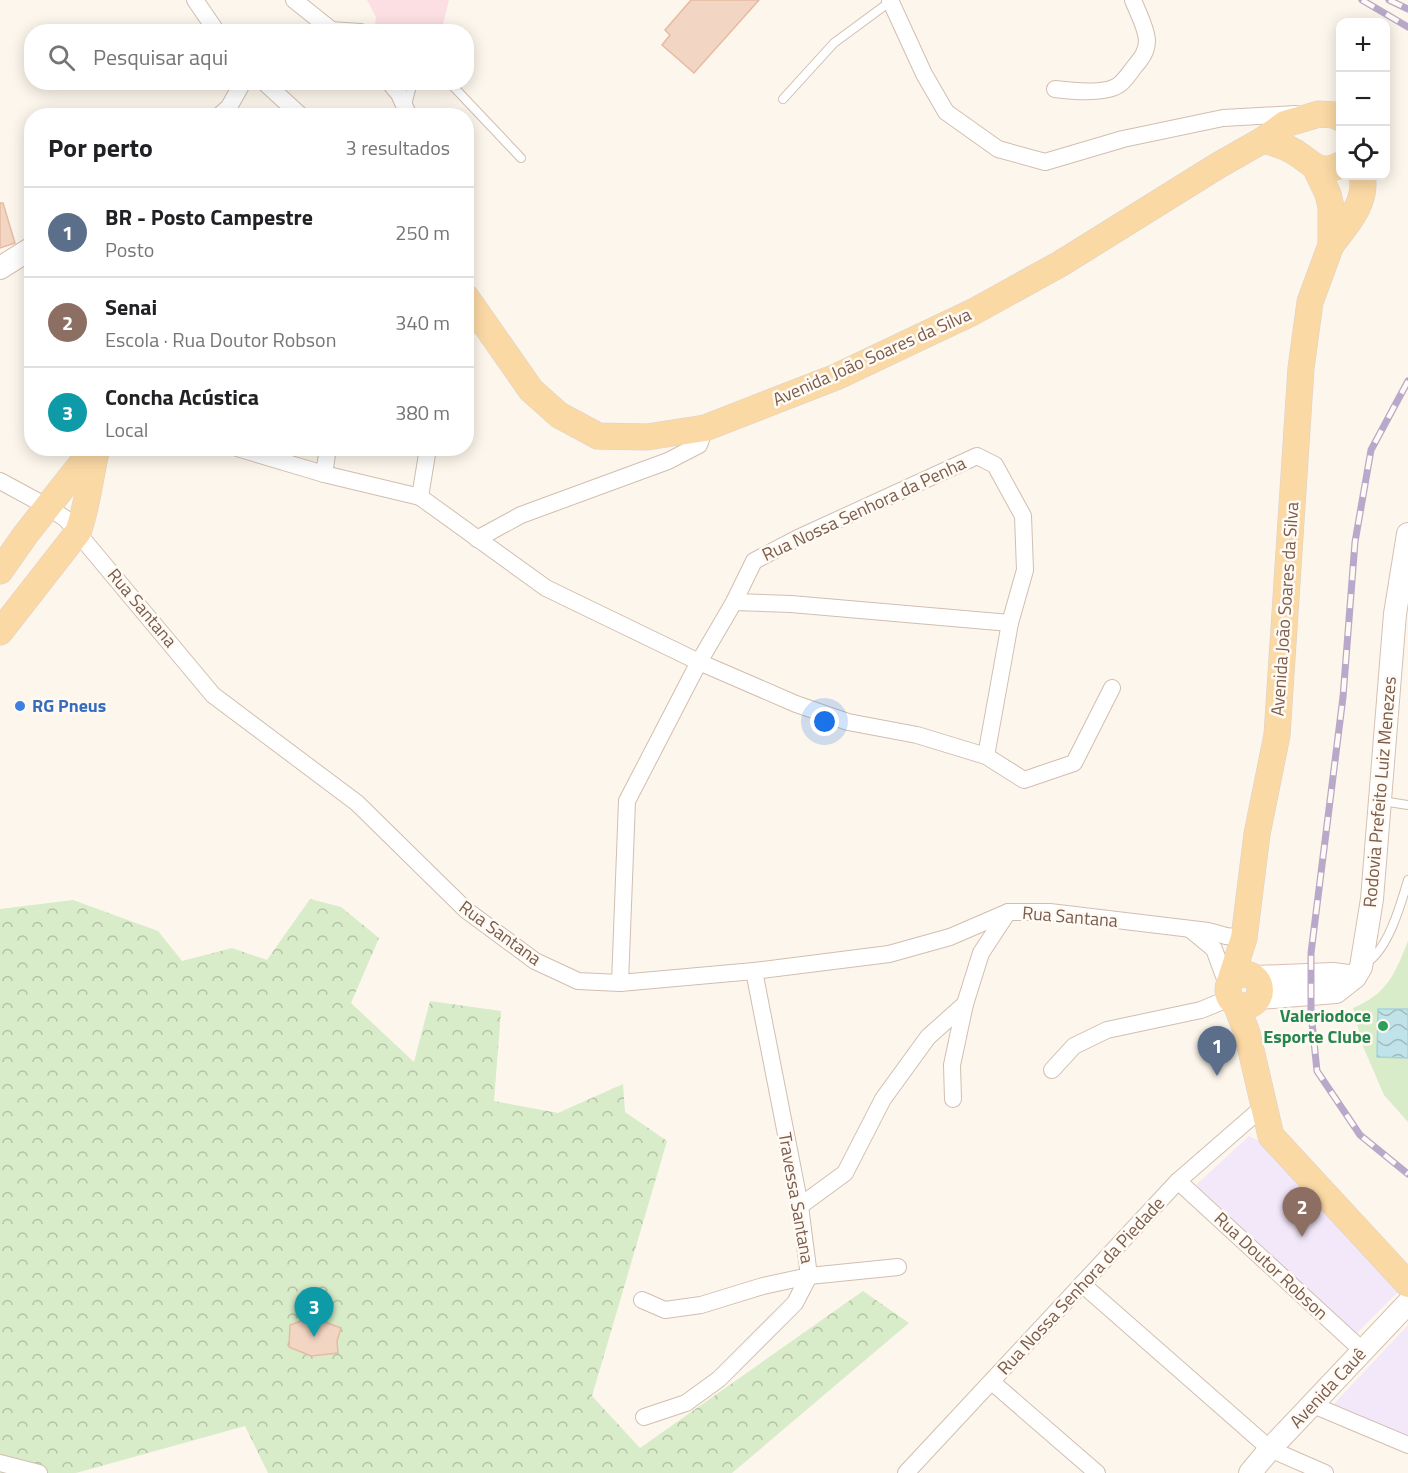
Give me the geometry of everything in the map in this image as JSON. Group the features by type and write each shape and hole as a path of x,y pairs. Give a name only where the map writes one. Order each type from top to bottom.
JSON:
{"main road":[{"name":"Avenida João Soares da Silva","path":"474,305 531,390 559,415 598,436 647,438 705,428 836,377 973,312 1060,264 1218,165 1263,140 1285,124 1330,116"},
{"name":"Avenida João Soares da Silva","path":"1330,116 1309,119 1302,127 1298,137 1299,147 1328,194 1331,207 1331,245"},
{"path":"1263,140 1309,162 1332,169 1336,167"},
{"name":"Avenida João Soares da Silva","path":"1263,1107 1246,1033 1242,991 1244,938 1257,834 1276,735 1301,368 1310,302 1331,245 1354,213 1363,195 1362,180"},
{"path":"0,268 24,253"},
{"path":"0,571 26,534 89,456"},
{"path":"0,632 78,532 84,515 93,456"},
{"path":"26,534 47,546 55,559"},
{"name":"Rodovia Prefeito Luiz Menezes","path":"1358,972 1372,899 1395,614 1408,534"},
{"path":"1242,991 1336,992 1358,972"},
{"path":"1263,1107 1271,1136 1408,1284"},
{"name":"Avenida Cauê","path":"1250,1473 1408,1303"}],"street":[{"path":"195,0 212,24"},
{"path":"294,0 325,24"},
{"path":"1055,89 1073,92 1095,91 1114,88 1120,84 1143,56 1146,48 1147,39 1144,27 1133,0"},
{"path":"890,1 924,74 946,112 998,149 1045,162 1123,139 1223,118 1330,116"},
{"path":"228,108 239,90"},
{"path":"273,90 292,108"},
{"path":"396,90 406,108"},
{"path":"1251,117 1263,129 1263,140"},
{"path":"477,539 521,514 668,461 699,445 705,428"},
{"path":"264,456 324,474 420,497 546,588 699,662 796,704 848,722 917,735 986,756 1024,780 1074,763 1112,688"},
{"path":"324,474 327,456"},
{"path":"420,497 427,456"},
{"name":"Rua Nossa Senhora da Penha","path":"620,983 627,801 754,561 798,538 976,456 995,465 1023,516 1025,570 1010,623 986,756"},
{"name":"Rua Santana","path":"0,482 66,519 213,695 357,803 466,910 535,961 578,981 620,983 754,971 889,954 950,937 1008,912 1050,912 1208,931 1244,938"},
{"path":"734,602 791,604 1010,623"},
{"path":"953,1098 952,1065 965,1004 981,953 1008,912"},
{"path":"1053,1070 1074,1046 1107,1030 1201,1010 1242,991 1214,949 1191,930"},
{"name":"Travessa Santana","path":"644,1416 686,1403 719,1379 795,1303 809,1276 800,1206 754,971"},
{"path":"800,1206 845,1173 883,1099 928,1037 965,1004"},
{"name":"Rua Nossa Senhora da Piedade","path":"906,1473 1178,1181 1263,1107"},
{"name":"Rua Doutor Robson","path":"1178,1181 1363,1351"},
{"path":"642,1300 665,1310 701,1305 763,1286 809,1276 898,1267"},
{"path":"1082,1284 1270,1449 1325,1473"},
{"path":"992,1382 1097,1473"},
{"path":"1313,1405 1408,1445"},
{"path":"0,1463 39,1473"}],"lane":[{"path":"783,99 834,43 890,1"},
{"path":"409,108 412,90"},
{"path":"457,90 474,108"},
{"path":"474,108 521,158"},
{"path":"1380,801 1408,805"},
{"path":"1358,972 1373,959 1390,931 1408,880"}],"shaded area":[{"path":"367,0 449,0 443,24 375,24 376,17"},
{"path":"1249,1136 1269,1146 1401,1289 1355,1335 1196,1185"},
{"path":"1408,1325 1408,1436 1334,1404"}],"green space":[{"path":"310,899 341,907 379,938 351,1003 414,1062 430,1001 501,1011 494,1101 558,1113 623,1084 625,1112 667,1141 592,1396 640,1448 863,1291 909,1323 732,1473 268,1473 245,1426 76,1473 0,1473 0,909 73,900 158,931 182,961 232,948 267,960"},
{"name":"Valeriodoce Esporte Clube","path":"1408,941 1408,1122 1384,1095 1362,1044 1353,1008 1374,996 1388,982"}],"water":[{"path":"1378,1009 1408,1009 1408,1058 1377,1057"}],"building":[{"path":"691,0 759,0 694,73 662,45 670,35 665,30"},
{"path":"0,203 3,203 15,243 0,248"},
{"path":"317,1319 341,1328 337,1341 338,1353 311,1356 289,1347 290,1325 304,1320"}],"railway":[{"path":"1362,0 1408,27"},
{"path":"1389,0 1408,9"},
{"path":"1408,381 1371,450 1355,542 1343,697 1311,953 1311,1012 1317,1071 1360,1135 1408,1174"}],"place":[{"name":"RG Pneus","path":"20,706"},
{"name":"Valeriodoce Esporte Clube","path":"1383,1026"},
{"name":"BR - Posto Campestre","path":"1217,1076"},
{"name":"Senai","path":"1302,1237"},
{"name":"Concha Acústica","path":"314,1337"}]}
